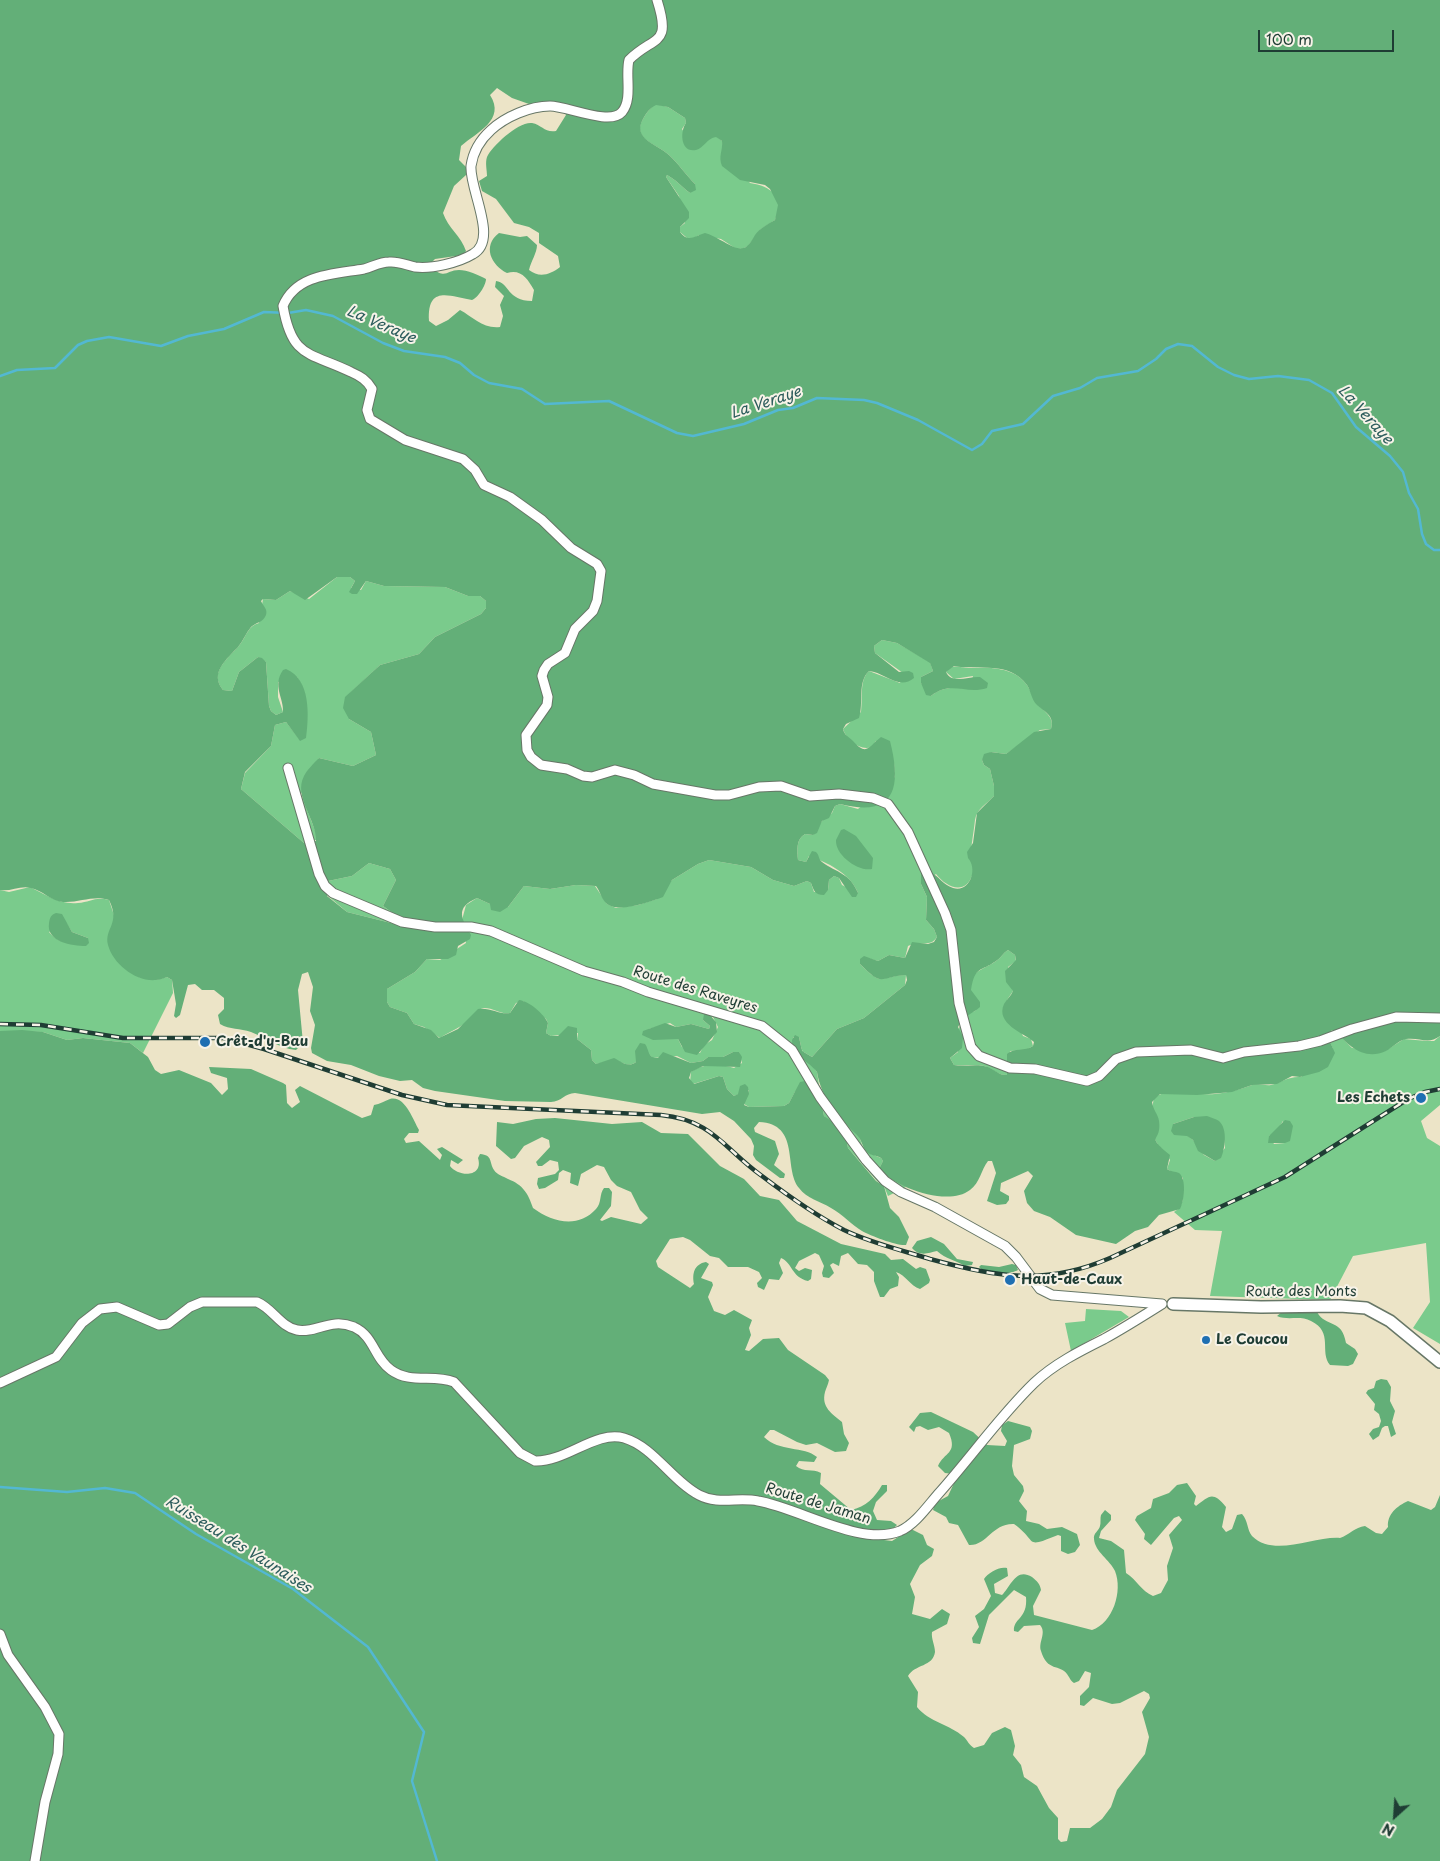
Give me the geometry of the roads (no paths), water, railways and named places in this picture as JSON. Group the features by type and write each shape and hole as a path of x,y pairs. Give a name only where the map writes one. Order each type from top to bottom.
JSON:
{"street":[{"path":"657,0 662,16 662,32 653,44 635,54 629,60 626,104 622,112 614,117 609,117 550,106 532,109 501,123 481,141 471,166 476,200 485,232 484,242 474,254 426,268 386,262 368,268 319,276 293,290 283,306 286,326 296,345 309,355 346,370 369,382 372,389 367,410 370,419 404,440 463,459 475,470 484,485 510,497 542,520 571,548 598,564 601,570 598,601 593,611 575,629 565,653 548,664 544,670 542,676 548,697 547,705 526,735 527,750 531,758 541,765 567,770 583,776 592,777 615,770 634,774 653,784 715,795 729,795 759,787 781,786 810,796 839,794 873,798 888,804 908,832 951,930 959,1003 971,1047 979,1056 1010,1068 1035,1069 1087,1081 1099,1076 1116,1059 1136,1052 1191,1050 1223,1058 1244,1052 1306,1045 1352,1029 1396,1017 1440,1018"},
{"name":"Route des Raveyres","path":"288,768 319,874 325,886 333,893 402,922 435,926 471,927 491,932 584,971 762,1026 792,1050 824,1102 866,1160 885,1181 901,1192 935,1207 1005,1246 1016,1256 1032,1281 1044,1292 1168,1304"},
{"name":"Route de Jaman","path":"0,1383 56,1357 82,1323 100,1309 117,1308 160,1325 168,1324 190,1307 202,1302 257,1302 265,1305 289,1327 298,1331 332,1324 352,1326 368,1338 384,1364 395,1373 415,1378 441,1377 454,1382 520,1453 534,1461 565,1455 604,1438 624,1438 637,1444 691,1490 704,1498 718,1501 743,1499 761,1501 855,1532 884,1535 901,1530 923,1511 1036,1382 1084,1349 1168,1304"},
{"name":"Route des Monts","path":"1168,1304 1366,1308 1390,1321 1440,1362"},
{"path":"0,1634 8,1655 45,1707 59,1734 58,1754 44,1802 34,1861"}],"waterway":[{"name":"La Veraye","path":"0,376 17,370 55,368 78,345 87,341 109,337 161,346 188,336 224,329 264,312 288,313 306,310 333,316 383,343 404,351 445,357 460,363 474,375 489,383 522,389 545,404 609,401 677,433 693,436 744,424 778,410 793,408 817,398 864,400 877,403 918,420 972,450 982,444 992,431 1023,424 1053,396 1080,388 1097,378 1138,371 1156,359 1166,349 1178,344 1192,346 1218,367 1234,375 1249,379 1278,376 1309,380 1332,393 1356,427 1390,456 1403,472 1409,493 1418,509 1422,534 1426,544 1434,550 1440,550"},
{"name":"Ruisseau des Vaunaises","path":"0,1487 67,1492 105,1488 135,1493 196,1534 293,1589 368,1647 424,1732 412,1781 437,1861"}],"railway":[{"path":"0,1024 41,1025 123,1038 224,1038 264,1049 402,1095 447,1105 661,1115 679,1118 706,1129 749,1166 781,1190 844,1230 865,1239 930,1259 977,1270 1020,1276 1064,1272 1087,1267 1110,1258 1285,1177 1408,1099 1425,1092 1440,1089"}],"place":[{"name":"Crêt-d'y-Bau","path":"205,1042"},
{"name":"Les Echets","path":"1421,1098"},
{"name":"Haut-de-Caux","path":"1010,1280"},
{"name":"Le Coucou","path":"1206,1340"}]}
